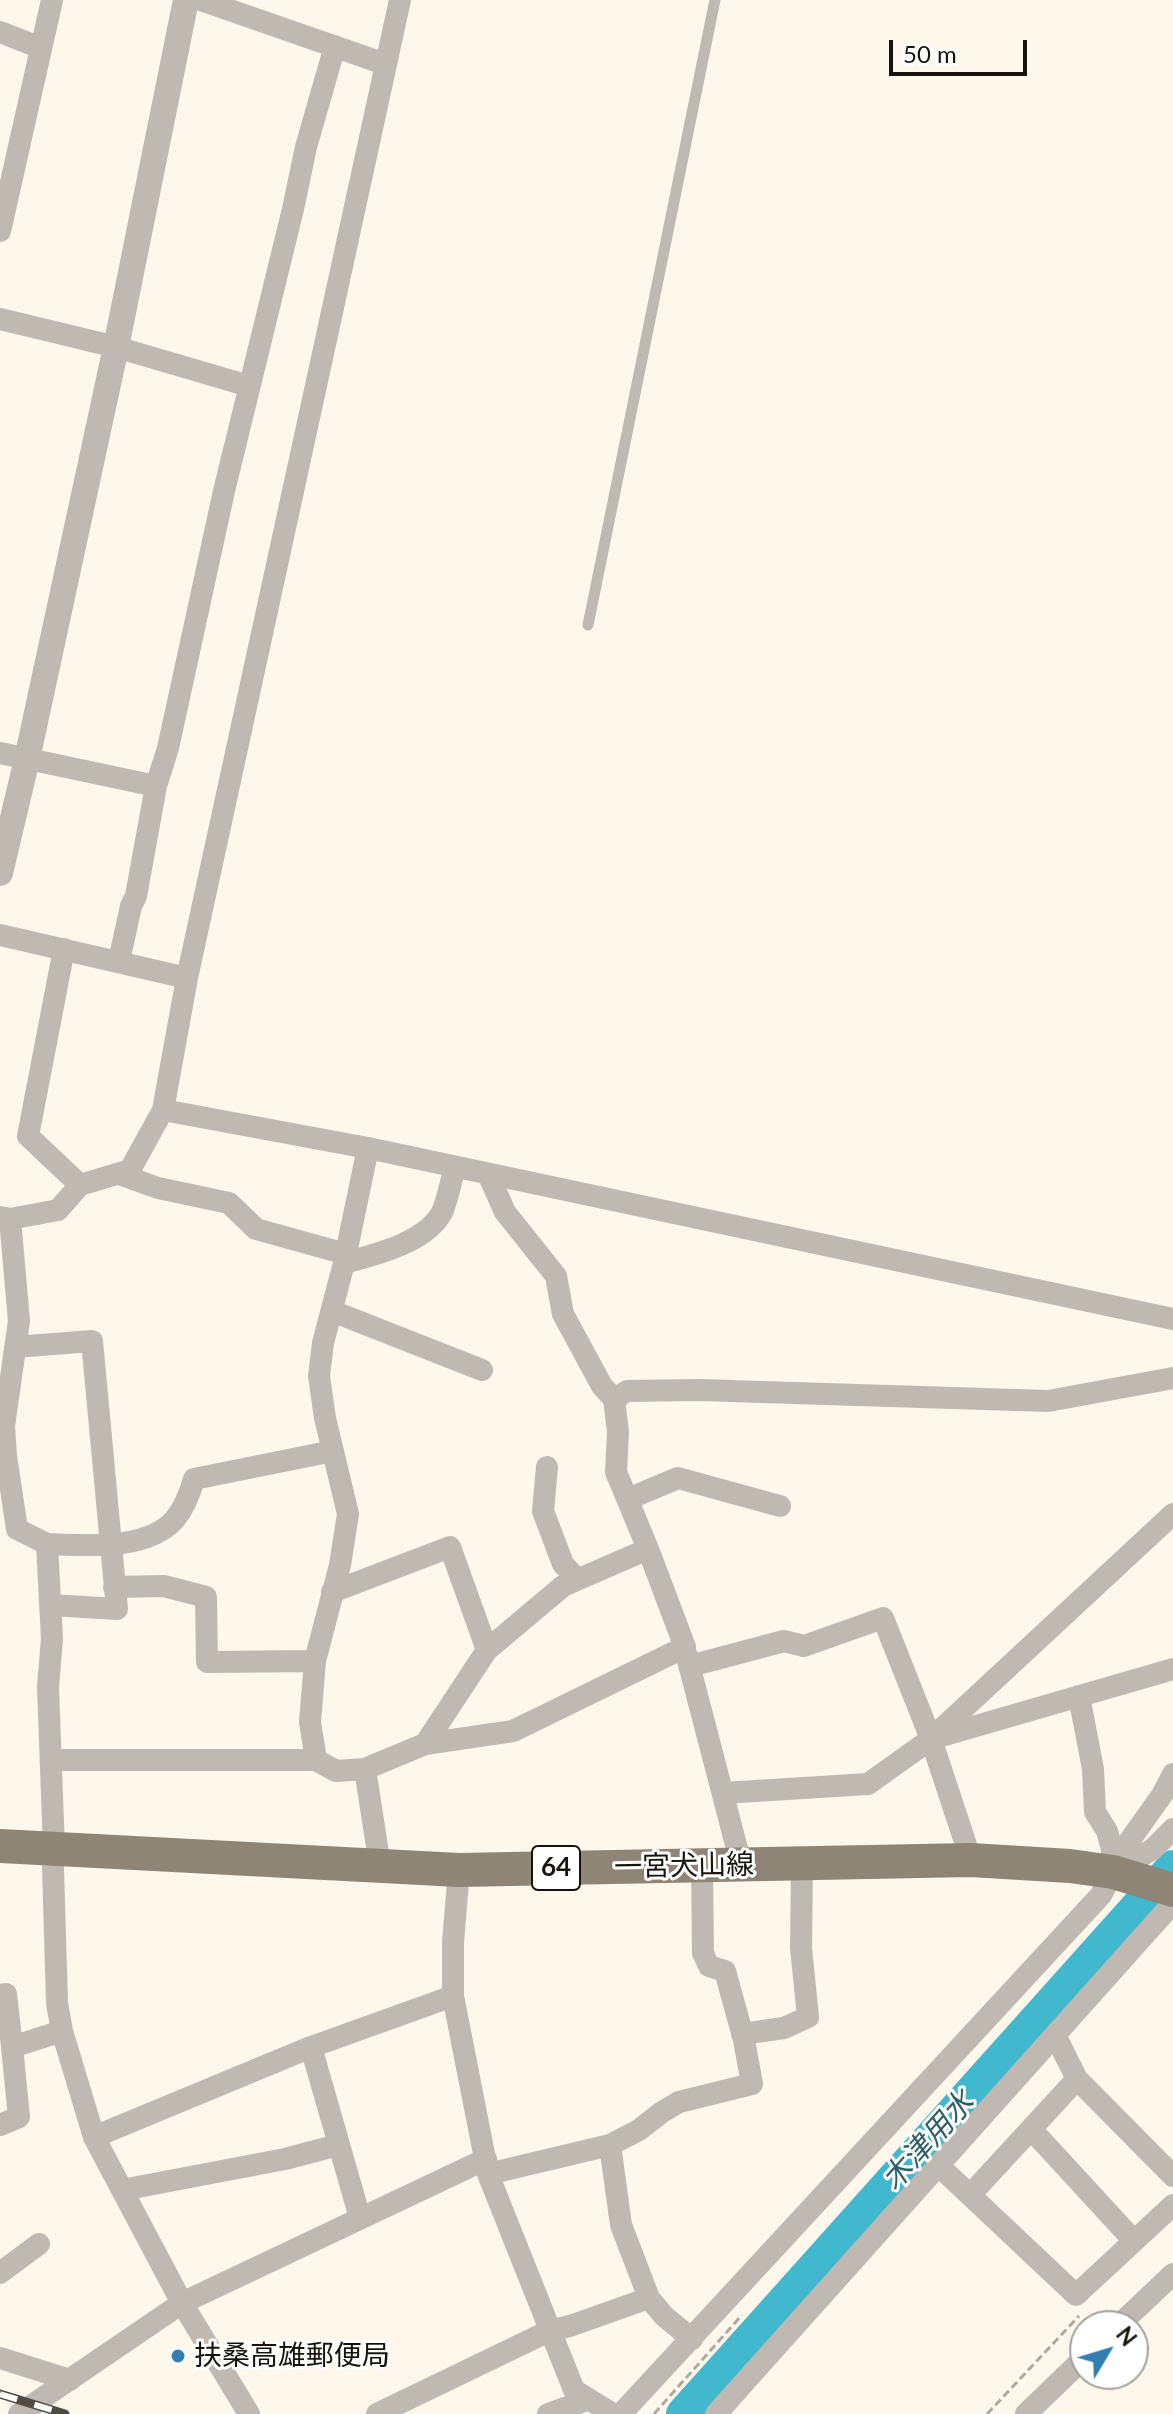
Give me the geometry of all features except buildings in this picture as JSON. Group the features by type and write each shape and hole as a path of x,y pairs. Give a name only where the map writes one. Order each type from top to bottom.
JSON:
{"main road":[{"name":"一宮犬山線","path":"0,1846 459,1870 971,1860 1113,1872 1173,1890"}],"street":[{"path":"1,222 52,0"},
{"path":"0,873 116,347 186,0"},
{"path":"201,0 385,64"},
{"path":"333,1451 194,1479 186,1502 175,1520 161,1531 111,1546 47,1544 8,1532 4,1426 19,1321 5,1218 58,1210 80,1185 130,1170 163,1110 187,978 400,0"},
{"path":"0,32 41,48"},
{"path":"119,961 136,896 156,786 168,748 249,386 306,147 335,46"},
{"path":"0,319 116,347 249,386"},
{"path":"0,753 156,786"},
{"path":"0,935 187,978"},
{"path":"64,949 28,1136 80,1185"},
{"path":"163,1110 368,1148 1173,1319"},
{"path":"316,1760 310,1722 315,1661 348,1514 325,1418 319,1376 323,1343 345,1259 368,1148"},
{"path":"119,1174 158,1188 229,1203 256,1229 345,1259 385,1253 419,1235 435,1222 442,1212 455,1167"},
{"path":"488,1174 505,1212 556,1276 563,1314 602,1386 614,1399 618,1432 616,1472 687,1657 741,1864"},
{"path":"332,1311 482,1370"},
{"path":"15,1347 92,1341 117,1609 51,1605"},
{"path":"614,1399 627,1391 699,1390 1048,1401 1173,1378"},
{"path":"547,1467 543,1511 563,1564 577,1579"},
{"path":"628,1499 678,1478 780,1506"},
{"path":"723,1793 868,1784 931,1739 1173,1514"},
{"path":"47,1544 52,1639 48,1687 57,1988 62,2031 94,2137 182,2303 249,2414"},
{"path":"332,1592 450,1547 487,1650"},
{"path":"425,1744 487,1650 563,1586 648,1549"},
{"path":"114,1587 164,1586 206,1597 207,1662 315,1661"},
{"path":"51,1760 316,1760 336,1771 365,1769 425,1744 513,1731 687,1657 784,1641 804,1646 883,1618 931,1739 971,1860"},
{"path":"931,1739 1173,1669"},
{"path":"1079,1696 1093,1769 1095,1812 1107,1831 1113,1872"},
{"path":"365,1769 380,1866"},
{"path":"621,2414 1101,1895 1130,1840 1173,1774"},
{"path":"1113,1872 1153,1849 1173,1829"},
{"path":"742,2034 784,2028 808,2017 801,1948 802,1863"},
{"path":"19,2414 182,2303 360,2218 487,2167 610,2145 639,2130 679,2102 749,2087 752,2084 742,2034 725,1971 709,1966 703,1953 702,1865"},
{"path":"459,1870 453,1942 453,1996 487,2167 574,2390 613,2414"},
{"path":"716,2414 1173,1903"},
{"path":"0,1995 6,1994 19,2117 0,2125"},
{"path":"94,2137 311,2047 453,1996"},
{"path":"12,2047 62,2031"},
{"path":"1055,2035 1077,2079 1173,2176"},
{"path":"311,2047 360,2218"},
{"path":"971,2194 1077,2079"},
{"path":"1031,2129 1134,2241"},
{"path":"122,2190 285,2159 338,2145"},
{"path":"610,2145 621,2225 649,2298 664,2316 692,2339"},
{"path":"939,2166 1076,2295 1173,2205"},
{"path":"0,2273 39,2244"},
{"path":"1135,2310 1173,2274"},
{"path":"377,2414 549,2331 649,2298"},
{"path":"0,2358 70,2380"},
{"path":"1026,2414 1069,2372"},
{"path":"548,2414 587,2400"}],"lane":[{"path":"588,625 715,0"}],"path":[{"path":"987,2414 1087,2307"}],"waterway":[{"name":"木津用水","path":"683,2414 1173,1867"}],"railway":[{"path":"0,2394 65,2414"}],"place":[{"name":"扶桑高雄郵便局","path":"178,2356"}]}
